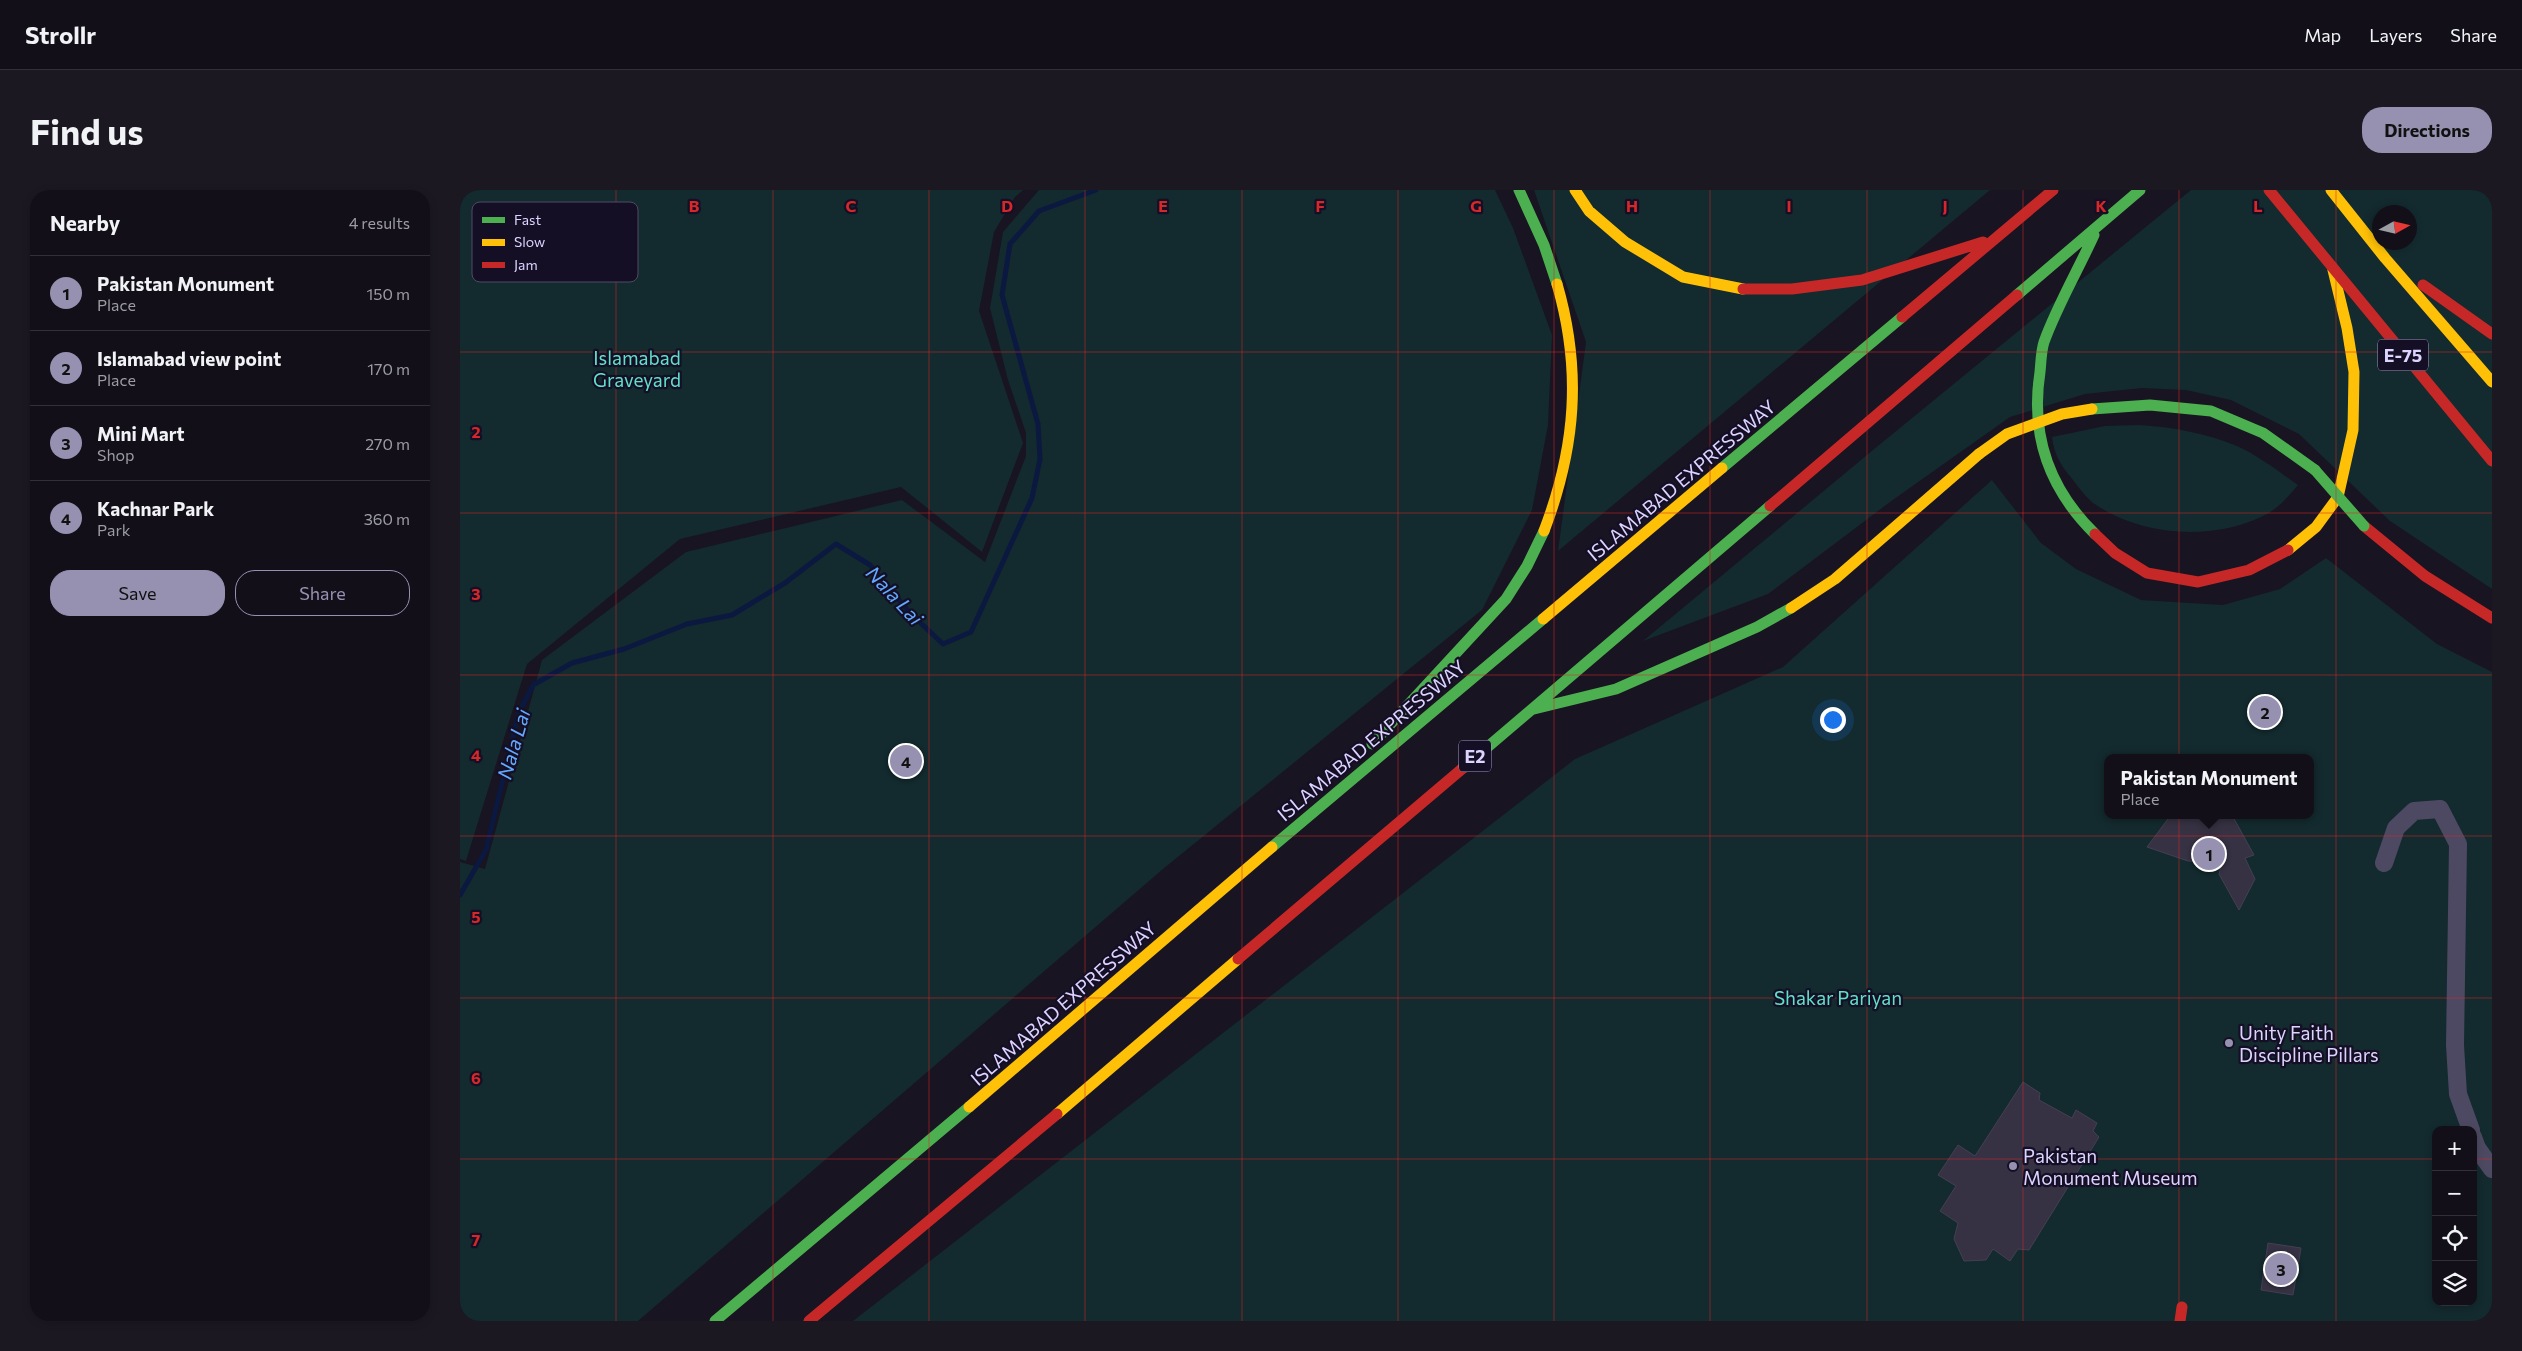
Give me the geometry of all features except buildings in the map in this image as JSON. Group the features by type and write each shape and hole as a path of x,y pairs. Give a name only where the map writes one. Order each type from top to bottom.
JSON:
{"main road":[{"path":"1293,829 1510,595 1545,531 1566,454 1573,408 1574,373 1571,344 1556,283 1531,214 1518,190"},
{"path":"1575,190 1589,211 1625,242 1683,277 1744,289 1792,289 1862,280 1996,237"},
{"name":"ISLAMABAD EXPRESSWAY","path":"715,1321 851,1208 1293,829 2053,190"},
{"name":"E2","path":"809,1321 1029,1138 2140,190"},
{"name":"E-75","path":"2269,190 2492,461"},
{"name":"E-75","path":"2330,190 2385,258 2492,382"},
{"path":"2098,227 2044,343 2036,396 2043,453 2058,487 2076,515 2114,553 2147,573 2198,582 2249,570 2292,548 2316,527 2338,497 2353,430 2354,372 2347,328 2333,270"},
{"path":"2385,258 2492,334"},
{"path":"1530,710 1616,689 1757,627 1801,603 1835,579 1979,454 2007,434 2062,414 2092,409 2150,405 2211,411 2263,433 2315,470 2364,526 2384,545 2456,599 2492,618"},
{"path":"2180,1321 2182,1308"}],"street":[{"path":"2384,863 2396,828 2414,810 2440,809 2458,844 2455,1044 2458,1094 2470,1126"},
{"path":"2477,1148 2492,1169"}],"green space":[{"name":"Islamabad Graveyard","path":"460,190 1023,190 1015,197 994,232 979,311 1023,443 982,552 901,487 680,539 527,664 466,861 460,859"},
{"path":"1039,190 1495,190 1513,228 1552,335 1548,425 1532,510 1482,610 1163,869 638,1321 460,1321 460,862 485,869 542,660 686,552 902,500 985,562 1026,456 1026,433 1008,380 990,308 1003,232"},
{"path":"1534,190 1990,190 1558,551 1586,342"},
{"path":"2191,190 2492,190 2492,589 2390,521 2299,434 2231,400 2186,390 2142,388 2085,394 2010,417 1890,502 1768,594 1643,641"},
{"path":"2139,425 2189,431 2225,441 2253,454 2298,485 2281,503 2267,514 2241,525 2220,530 2198,532 2175,531 2153,528 2132,522 2112,514 2088,498 2069,475 2056,455 2052,437 2105,426"},
{"name":"Shakar Pariyan","path":"1992,480 2041,543 2076,569 2141,600 2223,605 2280,589 2326,558 2437,644 2492,672 2492,1321 853,1321 1575,759 1783,667"}],"waterway":[{"name":"Nala Lai","path":"460,895 486,850 519,712 533,685 572,663 624,649 687,624 732,615 785,583 836,544 870,565 910,613 943,644 971,632 1032,498 1040,459 1038,424 1002,295 1010,244 1039,211 1096,190"}],"traffic: fast":[{"path":"1519,190 1544,245 1557,284"},
{"path":"2017,295 2140,190"},
{"path":"2094,235 2061,302 2044,342 2038,395 2038,418 2046,460 2055,480 2079,517 2095,534"},
{"path":"1722,468 1902,317"},
{"path":"2092,409 2150,405 2211,411 2263,433 2315,470"},
{"path":"2315,470 2364,526"},
{"path":"1463,768 1770,506"},
{"path":"1372,744 1506,599 1527,566 1544,531"},
{"path":"1534,709 1616,689 1757,627 1791,608"},
{"path":"1272,847 1543,619"},
{"path":"715,1321 969,1107"}],"traffic: slow":[{"path":"1575,190 1589,211 1625,242 1683,277 1743,289"},
{"path":"2331,190 2385,258 2492,382"},
{"path":"2288,550 2316,527 2338,497 2353,430 2354,372 2347,328 2333,270"},
{"path":"1544,531 1563,469 1569,439 1572,408 1570,347 1557,284"},
{"path":"1979,454 2007,434 2062,414 2092,409"},
{"path":"1791,608 1835,579 1979,454"},
{"path":"1543,619 1722,468"},
{"path":"969,1107 1272,847"},
{"path":"1057,1114 1238,959"}],"traffic: jam":[{"path":"1902,317 2053,190"},
{"path":"2269,190 2492,461"},
{"path":"1743,289 1792,289 1862,280 1983,242"},
{"path":"2423,285 2492,334"},
{"path":"1770,506 2017,295"},
{"path":"2364,526 2425,576 2492,618"},
{"path":"2095,534 2115,553 2147,573 2198,582 2249,570 2288,550"},
{"path":"1238,959 1463,768"},
{"path":"809,1321 1057,1114"},
{"path":"2180,1321 2182,1307"}],"place":[{"name":"Islamabad view point","path":"2265,712"},
{"name":"Kachnar Park","path":"906,761"},
{"name":"Pakistan Monument","path":"2209,854"},
{"name":"Unity Faith Discipline Pillars","path":"2229,1043"},
{"name":"Pakistan Monument Museum","path":"2013,1166"},
{"name":"Mini Mart","path":"2281,1269"}]}
